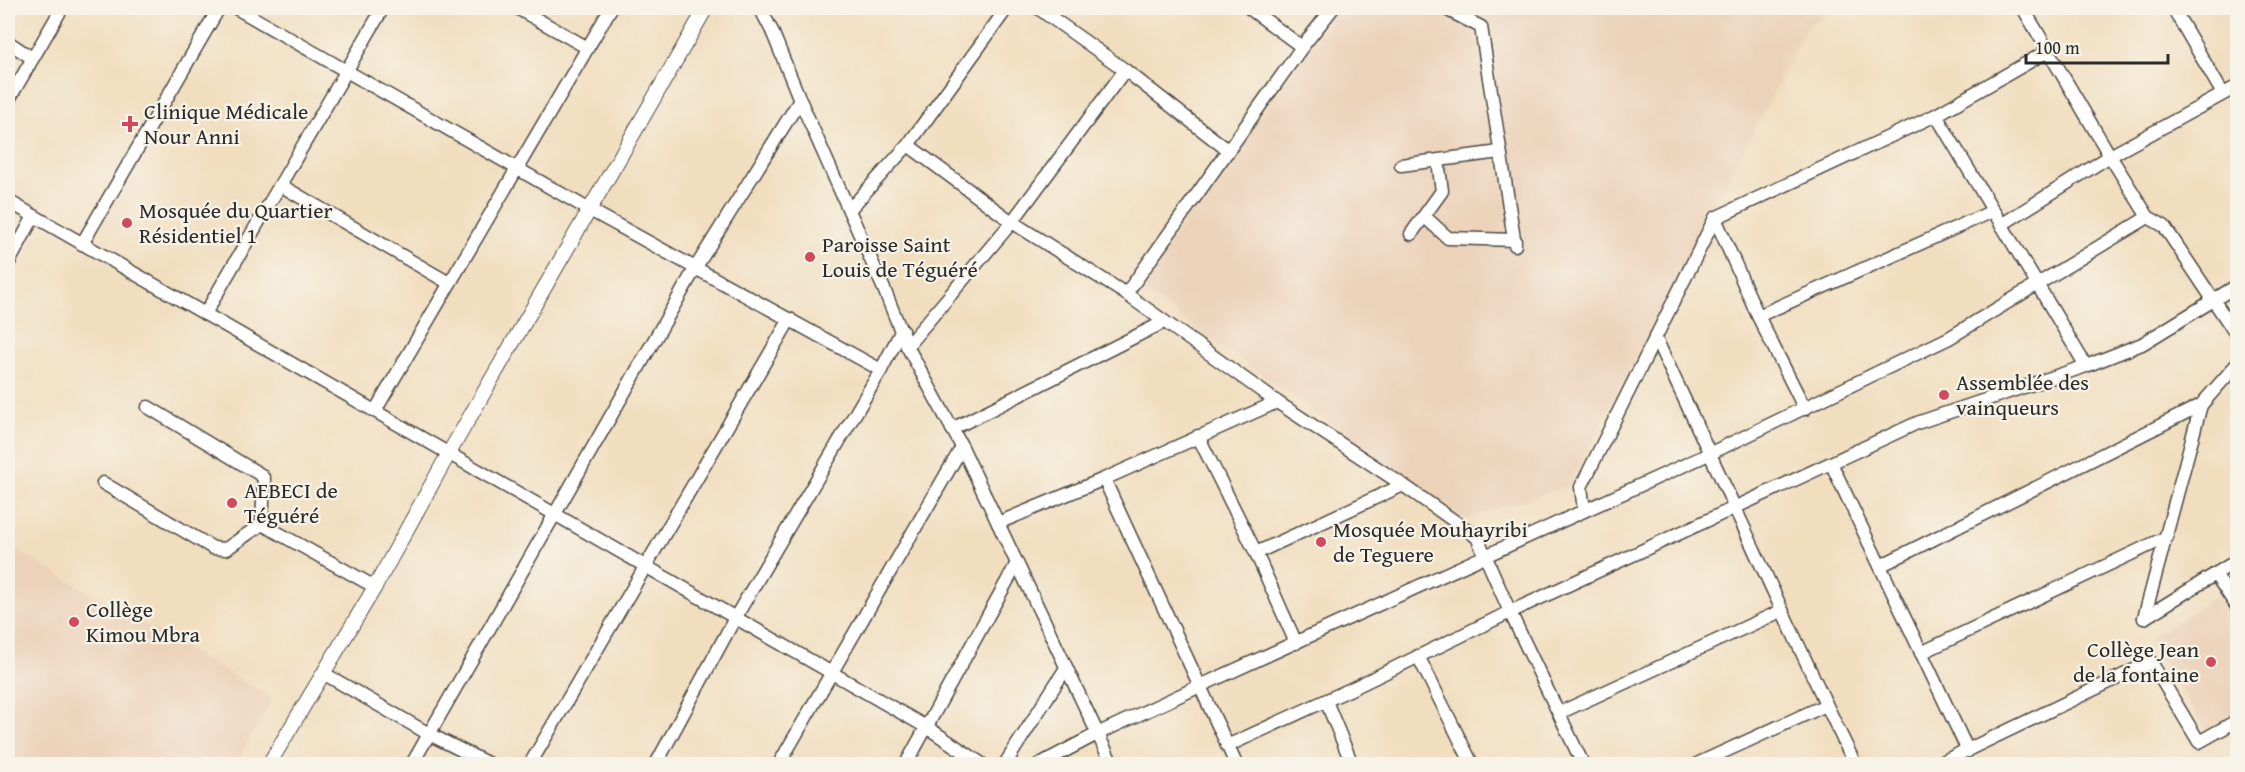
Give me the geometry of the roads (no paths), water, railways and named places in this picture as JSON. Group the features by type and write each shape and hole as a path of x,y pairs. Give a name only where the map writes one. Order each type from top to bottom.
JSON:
{"street":[{"path":"8,101 62,8"},
{"path":"82,244 219,8"},
{"path":"236,8 588,209 880,370"},
{"path":"205,314 383,8"},
{"path":"517,8 586,47"},
{"path":"375,411 586,47 611,8"},
{"path":"268,765 375,586 588,209 706,8"},
{"path":"760,8 772,31 907,346 962,447 1112,765"},
{"path":"849,210 908,145 1007,8"},
{"path":"1038,8 1125,70 1228,151"},
{"path":"1249,8 1302,47"},
{"path":"1125,294 1302,47 1333,8"},
{"path":"1424,216 1448,238 1515,243 1481,27 1444,8"},
{"path":"2023,8 2148,217 2164,226 2238,337"},
{"path":"2173,8 2223,94"},
{"path":"8,42 33,58"},
{"path":"1584,510 1581,487 1715,218 1936,115 2049,51"},
{"path":"907,346 1012,222 1125,70"},
{"path":"2001,225 2110,156 2238,86"},
{"path":"412,765 696,267 800,100"},
{"path":"1936,115 2086,366"},
{"path":"908,145 1012,222 1125,294 1277,402 1477,537 1583,765"},
{"path":"1401,165 1500,152"},
{"path":"1411,234 1443,191 1438,160"},
{"path":"280,185 449,283"},
{"path":"8,201 928,728 982,765"},
{"path":"1758,316 1993,211"},
{"path":"8,264 34,216"},
{"path":"1040,765 1097,734 1485,558 1805,409 1949,338 2148,217"},
{"path":"1715,218 1758,316 1805,409"},
{"path":"1227,746 1917,423 2086,366 2142,344 2238,285"},
{"path":"530,765 790,319"},
{"path":"952,429 1164,322"},
{"path":"656,765 735,618 902,330"},
{"path":"1655,337 1781,611 1855,765"},
{"path":"1880,566 2201,405 2238,363"},
{"path":"998,523 1104,479 1277,402"},
{"path":"2201,405 2144,618 2238,560"},
{"path":"148,407 261,474 264,479 262,525"},
{"path":"1198,436 1256,553 1296,643"},
{"path":"779,765 962,447"},
{"path":"1831,463 1968,751"},
{"path":"1104,479 1236,765"},
{"path":"103,483 213,548 226,549 262,525"},
{"path":"1256,553 1403,485"},
{"path":"262,525 375,586"},
{"path":"1922,653 2167,537"},
{"path":"906,765 1016,565"},
{"path":"2215,574 2238,608"},
{"path":"1559,713 1781,611"},
{"path":"1418,656 1472,765"},
{"path":"1938,765 2151,662 2199,742 2238,720"},
{"path":"1005,765 1066,668"},
{"path":"322,673 489,765"},
{"path":"1326,701 1352,765"},
{"path":"1697,765 1826,705"}],"place":[{"name":"Clinique Médicale Nour Anni","path":"130,124"},
{"name":"Mosquée du Quartier Résidentiel 1","path":"127,223"},
{"name":"Paroisse Saint Louis de Téguéré","path":"810,257"},
{"name":"Assemblée des vainqueurs","path":"1944,395"},
{"name":"AEBECI de Téguéré","path":"232,503"},
{"name":"Mosquée Mouhayribi de Teguere","path":"1321,542"},
{"name":"Collège Kimou Mbra","path":"74,622"},
{"name":"Collège Jean de la fontaine","path":"2211,662"}]}
